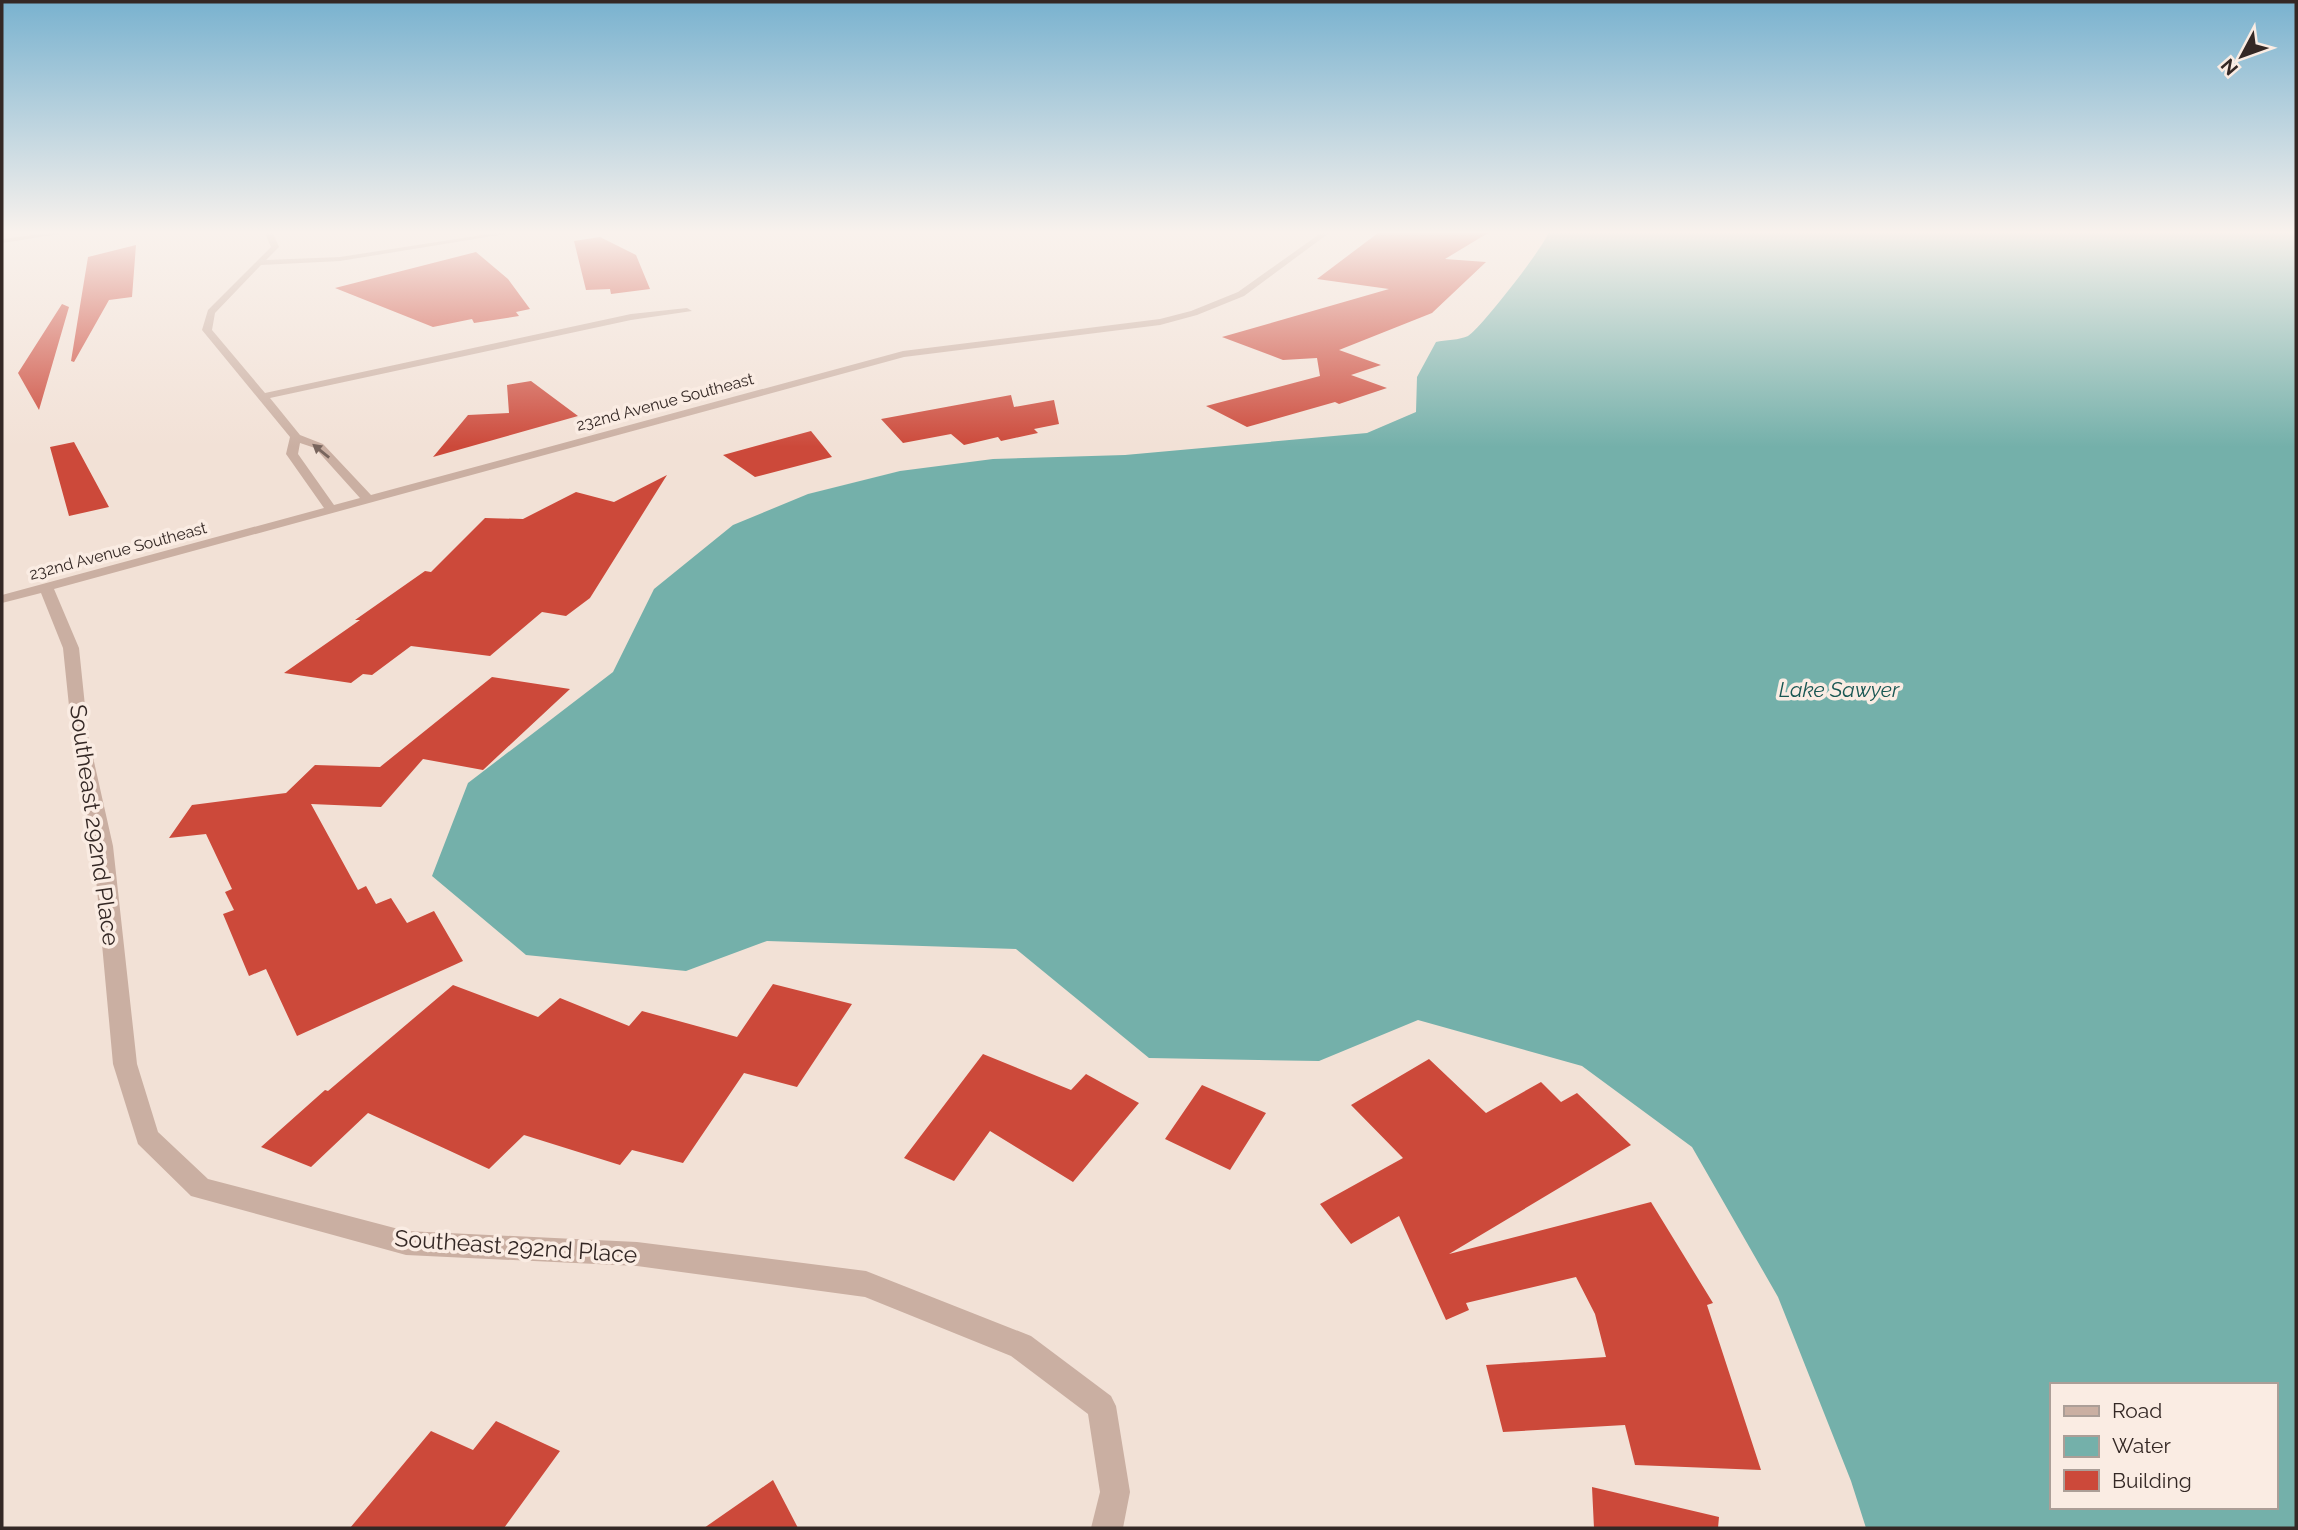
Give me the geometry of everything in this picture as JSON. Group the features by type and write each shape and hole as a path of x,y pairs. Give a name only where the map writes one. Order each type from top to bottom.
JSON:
{"street":[{"path":"219,304 211,312 207,330 296,437 319,446 368,499"},
{"name":"232nd Avenue Southeast","path":"2,599 903,354 1160,322 1214,304"},
{"path":"261,397 631,317 687,311"},
{"path":"296,437 292,454 331,509"},
{"name":"Southeast 292nd Place","path":"46,587 71,648 80,735 103,846 125,1064 147,1137 200,1188 407,1243 638,1254 866,1284 1021,1346 1101,1406 1115,1492 1107,1528"}],"water":[{"name":"Lake Sawyer","path":"1497,304 2296,304 2296,1528 1866,1528 1851,1481 1778,1297 1692,1147 1582,1066 1418,1020 1319,1061 1149,1058 1016,949 767,941 686,971 526,955 432,876 468,783 613,672 654,589 733,525 808,494 900,471 993,459 1125,455 1367,433 1416,412 1417,377 1436,342 1468,336"}],"building":[{"path":"62,304 69,307 39,410 18,373"},
{"path":"80,304 107,304 74,362 71,361"},
{"path":"376,304 527,304 530,309 516,312 519,316 474,323 472,319 433,327"},
{"path":"1335,304 1441,304 1432,313 1339,350 1381,365 1351,375 1387,388 1339,404 1335,402 1247,427 1206,406 1320,376 1317,358 1283,360 1222,337"},
{"path":"531,381 578,416 433,457 468,415 509,413 507,385"},
{"path":"1011,395 1014,407 1054,400 1059,424 1034,429 1038,433 1001,441 998,437 964,445 951,434 903,443 881,419"},
{"path":"811,431 832,457 755,477 723,455"},
{"path":"74,442 109,507 69,516 50,447"},
{"path":"667,475 590,598 566,616 542,612 490,656 411,646 372,675 363,674 351,683 284,673 425,571 431,572 485,518 523,519 576,492 614,502"},
{"path":"492,677 570,689 483,770 423,759 381,807 311,804 358,890 366,886 376,904 391,898 407,923 434,911 463,961 297,1036 266,969 249,976 223,914 234,910 225,892 232,889 206,834 169,838 192,805 286,793 315,765 380,767"},
{"path":"773,984 852,1004 797,1087 744,1073 683,1163 632,1150 620,1165 524,1135 489,1169 368,1113 311,1167 261,1147 325,1090 328,1091 453,985 538,1017 560,998 629,1026 642,1011 737,1037"},
{"path":"983,1054 1071,1090 1086,1074 1139,1103 1073,1182 990,1131 954,1181 904,1158"},
{"path":"1429,1059 1486,1113 1541,1082 1561,1102 1577,1093 1631,1145 1449,1254 1651,1202 1713,1303 1707,1305 1761,1470 1635,1465 1625,1425 1503,1432 1486,1365 1606,1357 1595,1314 1576,1277 1466,1303 1469,1310 1446,1320 1399,1216 1351,1244 1320,1204 1403,1158 1351,1105"},
{"path":"1202,1085 1266,1113 1230,1170 1165,1139"},
{"path":"496,1421 560,1451 504,1528 350,1528 431,1431 473,1450"},
{"path":"773,1480 798,1528 704,1528"},
{"path":"1592,1487 1719,1517 1718,1528 1594,1528"}]}
